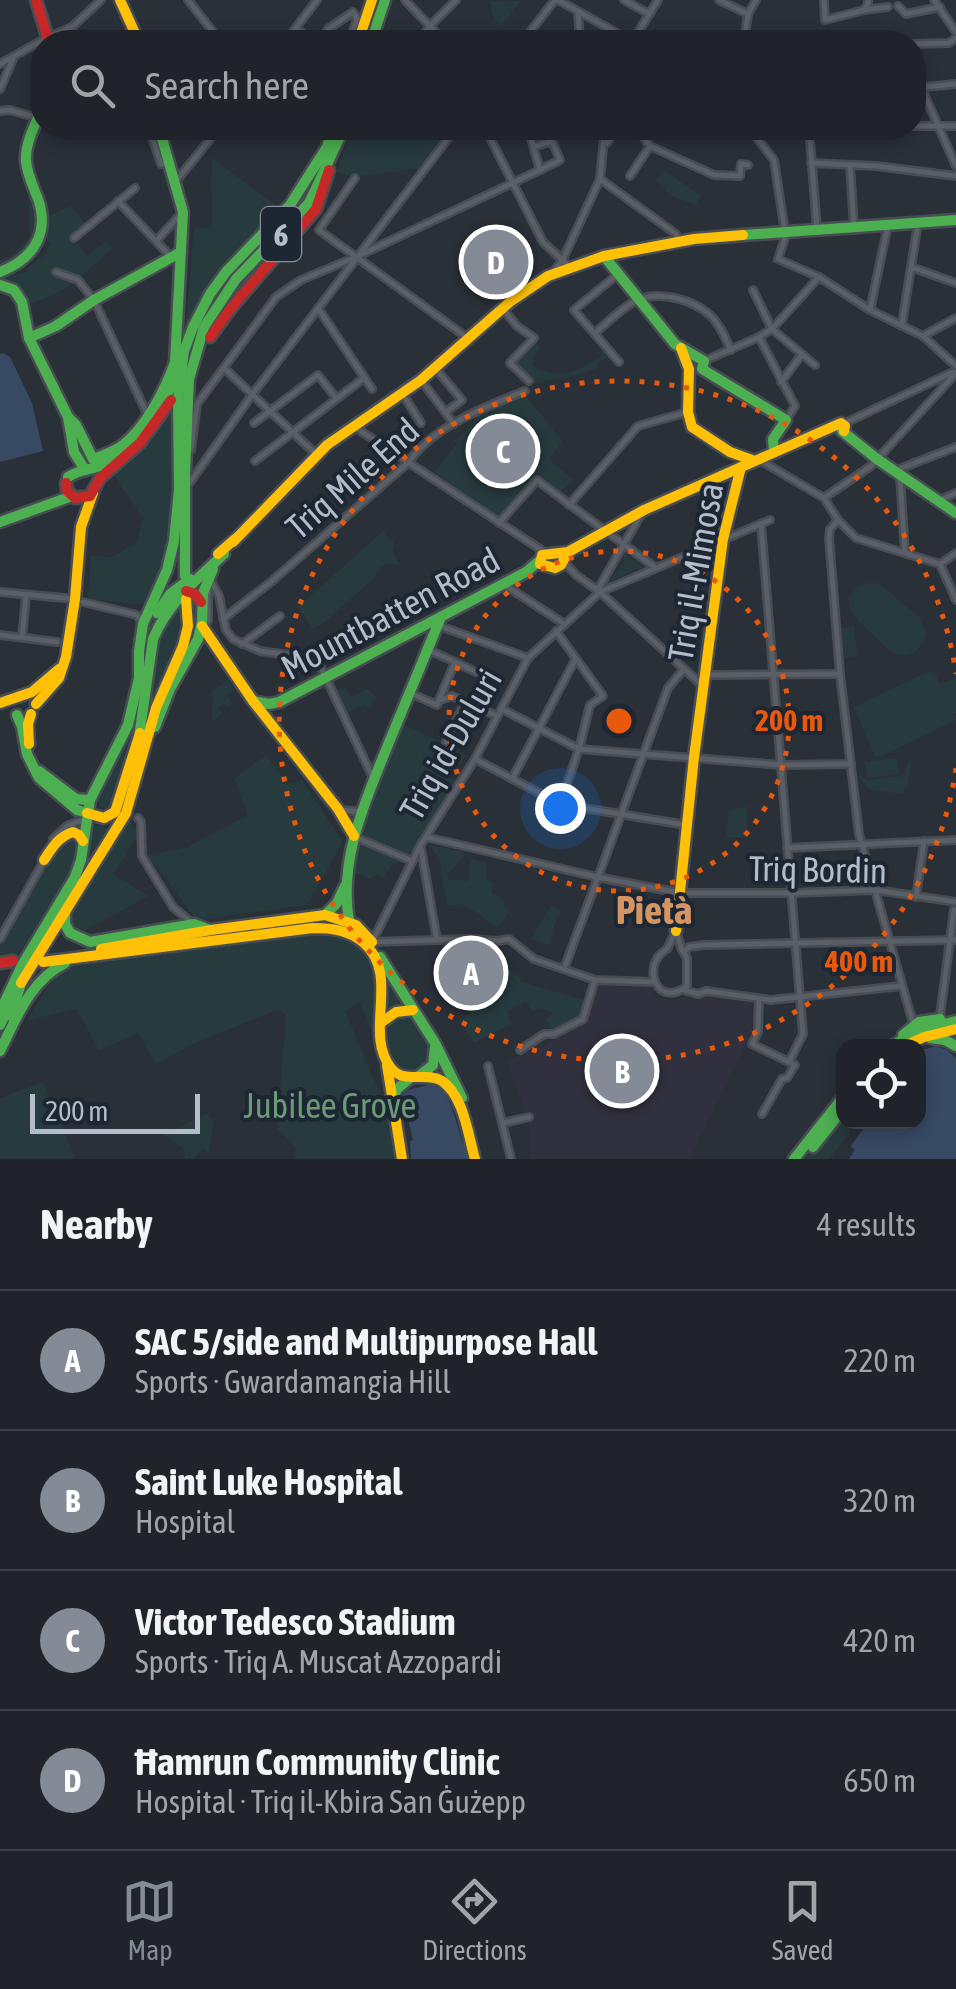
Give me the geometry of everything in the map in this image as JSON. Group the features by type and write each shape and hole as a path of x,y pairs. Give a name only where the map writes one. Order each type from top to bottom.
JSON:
{"main road":[{"path":"36,0 46,30"},
{"path":"120,0 133,30"},
{"path":"362,30 372,0"},
{"path":"375,30 385,0"},
{"path":"0,272 26,260 42,234 42,214 25,158 31,140"},
{"path":"68,417 93,459 121,447 169,381 175,362 176,254 183,212 162,140"},
{"name":"6","path":"140,661 143,624 174,541 182,359 193,327 210,294 235,262 290,206 330,140"},
{"name":"6","path":"185,576 185,473 191,459 189,379 204,326 236,279 310,203 339,140"},
{"path":"210,338 316,208 335,151"},
{"path":"201,602 208,576 235,539 327,445 421,380 511,301 567,263 679,241 956,220"},
{"path":"29,338 176,254"},
{"path":"604,256 681,348 786,420 773,439 774,451"},
{"path":"0,285 18,295 29,338 68,417 74,452 54,502"},
{"path":"681,348 689,369 688,412 692,427 730,452 756,460"},
{"path":"82,521 66,480 74,471 106,464 136,440 173,385 182,359"},
{"path":"689,369 697,371 703,365"},
{"path":"0,704 23,717 59,678 79,601 82,521 100,478 140,443 171,400"},
{"path":"841,427 877,459 956,513"},
{"name":"Mountbatten Road","path":"253,702 280,702 644,510 774,451 841,427"},
{"path":"0,522 54,502 86,498 95,489 96,478 74,452"},
{"name":"Triq il-Mimosa","path":"676,931 723,539 741,467"},
{"name":"6","path":"0,1012 12,968 75,877 90,800 128,725 140,661 156,616 170,594 235,539"},
{"name":"6","path":"139,737 153,640 165,613 224,554"},
{"path":"186,595 195,594 201,602"},
{"name":"6","path":"156,616 174,595 186,595"},
{"name":"6","path":"0,1025 12,968 66,908 126,814 156,708 188,626 186,595"},
{"name":"6","path":"145,749 169,691 192,654 202,626 201,602"},
{"path":"439,621 354,836 346,907 349,921 372,942 456,1082 479,1159"},
{"path":"202,626 253,702 354,836"},
{"path":"192,654 208,648 220,654"},
{"name":"6","path":"118,809 139,737 178,656"},
{"path":"62,666 44,684 20,695 14,709 35,762 45,776 76,799 90,800 91,809 101,818"},
{"path":"26,695 34,709 26,737 30,764 40,778 86,818 108,820 118,809"},
{"name":"Mountbatten Road","path":"274,728 273,718 280,702"},
{"path":"86,818 110,817 118,809"},
{"path":"44,860 66,834 79,834 84,842"},
{"path":"328,919 347,882"},
{"path":"66,908 68,932 90,942 194,924 211,930"},
{"path":"120,953 44,959 211,930 328,919 349,921"},
{"path":"0,1051 31,993 48,972 66,963 328,919 364,942 381,975 384,1058 394,1073 413,1078 433,1076 446,1083 479,1159"},
{"path":"0,998 12,968"},
{"path":"0,1051 12,968"},
{"path":"382,1022 403,1008 413,1010"},
{"path":"902,1039 913,1024 930,1018 949,1023"},
{"path":"917,1039 949,1023"},
{"path":"907,1039 927,1026 949,1023"},
{"path":"924,1037 956,1046"},
{"path":"393,1098 397,1089 433,1066 435,1046"},
{"path":"387,1062 402,1159"},
{"path":"794,1159 836,1106"},
{"path":"803,1159 836,1118"}],"street":[{"path":"65,30 102,0"},
{"path":"188,0 212,30"},
{"path":"299,30 296,28 318,0"},
{"path":"405,0 434,30"},
{"path":"427,30 456,0"},
{"path":"532,30 556,0 611,30"},
{"path":"624,0 649,14"},
{"path":"640,30 658,0"},
{"path":"718,0 748,14"},
{"path":"746,30 748,14 756,0"},
{"path":"824,0 826,20 888,6"},
{"path":"864,10 868,0"},
{"path":"926,44 950,43 956,35 934,0"},
{"path":"898,6 906,14 940,7"},
{"path":"328,30 353,12 357,18 354,30"},
{"path":"578,12 579,30"},
{"path":"0,64 30,49"},
{"path":"0,89 14,56"},
{"path":"926,87 956,84"},
{"path":"926,104 956,166"},
{"path":"0,110 30,112"},
{"path":"926,126 956,126"},
{"path":"153,140 161,164 189,166"},
{"path":"176,182 209,140"},
{"path":"185,491 252,395 447,140"},
{"path":"491,140 543,242 567,263 600,180 606,140"},
{"path":"531,140 540,170"},
{"path":"645,140 650,146 714,175 740,176 741,164 748,164"},
{"path":"759,140 774,160 786,231 778,259 923,336 956,370"},
{"path":"810,140 817,229"},
{"path":"204,462 191,459 196,404 276,297 301,280 560,160 552,142 533,148"},
{"path":"630,176 650,146"},
{"path":"203,147 212,153"},
{"path":"811,163 956,176"},
{"path":"850,165 854,227"},
{"path":"355,178 319,230 469,339"},
{"path":"600,180 676,234 679,241"},
{"path":"74,238 135,188"},
{"path":"118,201 156,242 176,254"},
{"path":"156,242 183,212"},
{"path":"902,325 918,223"},
{"path":"870,310 888,224"},
{"path":"911,267 956,283"},
{"path":"56,272 78,280 94,300 147,414"},
{"path":"618,274 574,310 620,362"},
{"path":"703,365 772,329 819,278"},
{"path":"753,290 772,329 815,364"},
{"path":"594,334 639,299 677,298 710,315 730,350"},
{"path":"318,308 372,389"},
{"path":"503,309 534,338 510,363 528,381"},
{"path":"923,336 956,318"},
{"path":"759,338 795,406 786,420"},
{"path":"782,382 802,354"},
{"path":"436,368 462,400 446,412"},
{"path":"224,369 318,456"},
{"path":"841,427 956,370"},
{"path":"824,498 877,459 956,370"},
{"path":"254,423 318,375 336,398"},
{"path":"255,461 364,378"},
{"path":"421,380 454,424"},
{"path":"926,385 936,394"},
{"name":"Triq Mile End","path":"223,619 272,582 409,462 417,449 454,424 525,391"},
{"path":"402,392 421,423"},
{"path":"569,505 638,426 688,412"},
{"path":"353,426 599,591 684,669 704,681 840,674"},
{"path":"905,552 897,472 956,447"},
{"path":"756,460 824,498 856,538 940,564 956,600"},
{"path":"499,523 536,480 656,568"},
{"path":"938,500 956,494"},
{"path":"599,591 644,510"},
{"path":"599,591 770,520"},
{"path":"838,520 830,529 829,538 840,674 861,843 913,1024"},
{"path":"761,524 803,1034 789,1062"},
{"path":"829,538 845,527"},
{"path":"940,564 956,553"},
{"path":"551,559 576,575"},
{"path":"208,576 233,640 260,651 317,660"},
{"path":"202,626 208,621 208,576"},
{"path":"504,584 564,623"},
{"name":"Triq id-Duluri","path":"372,942 412,860 475,759 528,658 599,591"},
{"path":"0,592 79,601 137,615 143,624"},
{"path":"22,638 26,594"},
{"path":"242,644 280,616"},
{"path":"439,621 528,658"},
{"path":"412,632 423,630 430,644 476,672"},
{"path":"556,631 602,696 590,705 560,804"},
{"path":"0,635 57,642"},
{"path":"317,660 322,651 341,640"},
{"path":"317,660 374,780"},
{"path":"512,779 576,660"},
{"path":"438,702 455,662"},
{"path":"564,969 668,688 684,669"},
{"path":"410,693 438,702 452,696 497,716"},
{"path":"446,742 465,702"},
{"path":"502,709 579,750 782,764 850,764"},
{"path":"475,759 560,804 686,825"},
{"path":"338,810 363,812"},
{"path":"0,939 56,834 86,818"},
{"path":"138,818 142,856 173,908 194,924"},
{"path":"354,836 412,860"},
{"name":"Triq Bordin","path":"426,836 680,893 876,890 955,905"},
{"path":"916,897 924,840"},
{"path":"787,848 956,840"},
{"path":"420,846 437,940"},
{"path":"949,1023 956,894"},
{"path":"667,949 676,931"},
{"path":"676,931 687,958 686,988"},
{"path":"372,942 509,938 534,960 596,980 654,982"},
{"path":"901,986 772,1000 686,988 666,992 654,982 656,957 667,949 953,940"},
{"path":"520,1050 544,1034 554,1034 583,1019 596,980"},
{"path":"759,998 758,1032 752,1044 795,1066 762,1114"},
{"path":"488,1066 511,1159"},
{"path":"504,1123 529,1117"}],"shaded area":[{"path":"597,984 651,986 656,997 671,1000 698,995 756,1003 755,1025 690,1159 530,1159 529,1125 507,1061 545,1045 585,1021"}],"green space":[{"path":"490,0 499,2 522,0 500,26"},
{"path":"348,140 442,140 420,168 354,177 337,172"},
{"path":"211,157 281,209 227,261 186,325 194,229 211,227"},
{"path":"665,171 701,196 697,205 671,196 656,180"},
{"path":"28,193 35,217 34,239 23,257 0,268 0,260 11,256 30,236"},
{"path":"70,206 86,224 72,238 88,256 105,242 113,248 80,277 57,269 55,274 74,282 31,303 18,288 0,279 28,271 44,255 51,243 46,238 47,217"},
{"path":"291,212 295,215 240,267 212,307 180,413 190,354 211,302 241,260"},
{"path":"530,346 541,349 532,365 550,373 584,367 601,356 602,346 610,355 597,364 598,368 535,383 514,364"},
{"path":"524,394 563,441 549,459 573,480 561,492 537,473 500,518 434,472 457,444 454,440 483,410"},
{"path":"171,410 174,491 169,548 166,566 149,605 88,599 91,556 112,557 137,542 143,517 114,474 136,457"},
{"path":"383,531 394,543 392,551 401,566 387,563 380,568 376,576 313,629 298,607"},
{"path":"626,550 627,556 650,568 638,568 603,589 624,561 622,555"},
{"path":"865,582 880,584 920,618 926,632 915,652 892,652 850,609 850,595"},
{"path":"183,598 177,642 148,708 158,630"},
{"path":"854,626 857,656 844,658 841,628"},
{"path":"929,671 935,673 940,684 956,678 956,720 875,756 854,707"},
{"path":"228,680 235,690 227,696 233,704 219,708 222,714 212,721 213,691"},
{"path":"345,687 351,697 368,689 376,697 370,709 364,705 347,713 336,691"},
{"path":"137,720 140,722 112,806 105,809 98,802 100,795"},
{"path":"403,724 466,755 461,764 448,759 441,773 456,781 408,856 366,838 363,831"},
{"path":"266,755 287,783 302,780 343,842 307,905 197,920 156,865 149,866 146,856 188,847 188,851 191,845 248,815 234,778"},
{"path":"897,758 899,774 867,778 865,762"},
{"path":"909,761 912,765 908,784 901,794 868,789 859,775 867,780 902,776"},
{"path":"746,806 748,837 726,837 729,811"},
{"path":"130,818 138,836 113,874 149,896 78,934 69,926 67,913"},
{"path":"92,826 104,826 105,840 76,887 89,852"},
{"path":"70,836 78,840 74,866 16,958 0,960 0,946 59,846"},
{"path":"362,844 406,862 393,864 383,878 378,874 369,879 352,871 357,846"},
{"path":"429,845 464,852 447,874 449,879 468,881 471,859 487,863 486,879 493,882 492,893 500,896 509,913 498,927 466,906 447,905 439,858"},
{"path":"551,906 561,911 553,928 551,946 531,939"},
{"name":"Jubilee Grove","path":"313,931 342,934 359,942 374,965 374,1037 360,1002 345,1011 387,1110 396,1159 295,1159 296,1148 277,1128 286,1014 277,1010 197,1042 156,1064 138,1033 99,1051 77,1009 28,1020 59,968"},
{"path":"498,951 522,982 584,1000 580,1016 552,1032 545,1019 554,1013 539,1008 532,1011 526,1001 507,1012 511,1024 474,1043 460,1020 471,1013 460,996 470,989 459,962 471,957 482,979 490,975 481,958"},
{"path":"392,982 433,1051 430,1064 412,1074 401,1073 388,1057 387,984"},
{"path":"43,1082 75,1157 0,1159 0,1098"},
{"path":"206,1114 213,1120 209,1153 202,1148 194,1159 186,1159 183,1148 164,1135"},
{"path":"836,1120 836,1129 849,1129 829,1159 804,1159"}],"water":[{"path":"0,354 10,357 32,403 43,451 0,462"},
{"path":"936,1046 956,1058 956,1159 849,1159 855,1150 851,1146 863,1129 926,1129 926,1049"},
{"path":"432,1084 442,1088 451,1105 468,1159 411,1159 413,1140 408,1119 400,1107 401,1096 408,1090"}],"traffic: fast":[{"path":"375,30 385,0"},
{"path":"0,272 22,260 40,234 41,212 26,161 30,139"},
{"path":"68,417 93,459 116,450 147,418 175,362 183,212 162,140"},
{"path":"0,1012 22,965 75,877 90,800 128,725 139,678 143,624 167,570 174,541 179,490 178,399 184,351 193,327 226,272 290,205 329,140"},
{"path":"185,576 189,379 204,327 236,279 309,203 338,140"},
{"path":"743,235 956,220"},
{"path":"29,338 181,252"},
{"path":"604,256 675,344 704,361 702,369 786,420 773,439 774,451"},
{"path":"0,285 14,290 22,302 29,338 68,417 74,452 85,470"},
{"path":"68,477 105,464 129,448 157,411 178,372"},
{"path":"842,431 956,513"},
{"path":"0,522 72,496"},
{"path":"139,737 153,639 159,626 193,583 224,554"},
{"path":"253,701 279,702 526,572 539,561"},
{"path":"155,727 170,689 198,639 203,593 213,569"},
{"path":"157,613 170,594 190,579"},
{"path":"349,921 348,874 357,828 441,617"},
{"path":"17,715 27,754 39,778 77,810 87,813"},
{"path":"39,771 76,799 90,800"},
{"path":"325,915 337,903 345,886"},
{"path":"65,912 70,933 90,942 194,924 210,930"},
{"path":"380,957 435,1043 462,1098"},
{"path":"0,1051 34,990 65,963"},
{"path":"11,1016 22,980"},
{"path":"0,1025 9,1007"},
{"path":"903,1035 919,1022 940,1019"},
{"path":"904,1039 917,1031 956,1021"},
{"path":"930,1038 956,1046"},
{"path":"419,1076 433,1065 435,1047"},
{"path":"393,1098 409,1079"},
{"path":"794,1159 836,1106"},
{"path":"813,1147 836,1118"}],"traffic: slow":[{"path":"120,0 134,30"},
{"path":"362,30 372,0"},
{"path":"233,542 327,445 421,380 511,301 548,276 604,256 694,239 743,235"},
{"path":"681,348 689,369 688,412 692,427 730,452 752,460"},
{"path":"568,552 555,568 540,564 542,555 568,552 644,510 841,423 844,431"},
{"path":"676,931 723,539 741,467"},
{"path":"36,704 59,678 66,657 81,527 93,493"},
{"path":"218,554 235,539"},
{"path":"21,983 126,813 156,708 183,646 188,626 186,599"},
{"path":"202,626 354,836"},
{"path":"0,703 32,692 59,669"},
{"path":"29,744 31,714"},
{"path":"87,813 104,818 115,812 140,733"},
{"path":"44,860 68,834 73,832 83,841"},
{"path":"101,949 325,915 356,925 372,942"},
{"path":"43,962 313,928 352,935 375,956 380,971 383,1054 396,1073 436,1078 449,1088 464,1117 475,1159"},
{"path":"382,1022 396,1012 413,1010"},
{"path":"920,1039 956,1029"},
{"path":"387,1065 402,1159"}],"traffic: jam":[{"path":"36,0 45,30"},
{"path":"210,337 316,209 329,170"},
{"path":"66,483 67,491 75,498 90,496 100,478 140,443 171,400"},
{"path":"186,591 201,602"},
{"path":"0,963 13,961"}],"place":[{"name":"Ħamrun Community Clinic","path":"496,262"},
{"name":"Victor Tedesco Stadium","path":"503,451"},
{"name":"SAC 5/side and Multipurpose Hall","path":"471,973"},
{"name":"Saint Luke Hospital","path":"622,1071"}],"district":[{"name":"Pietà","path":"654,909"}]}
